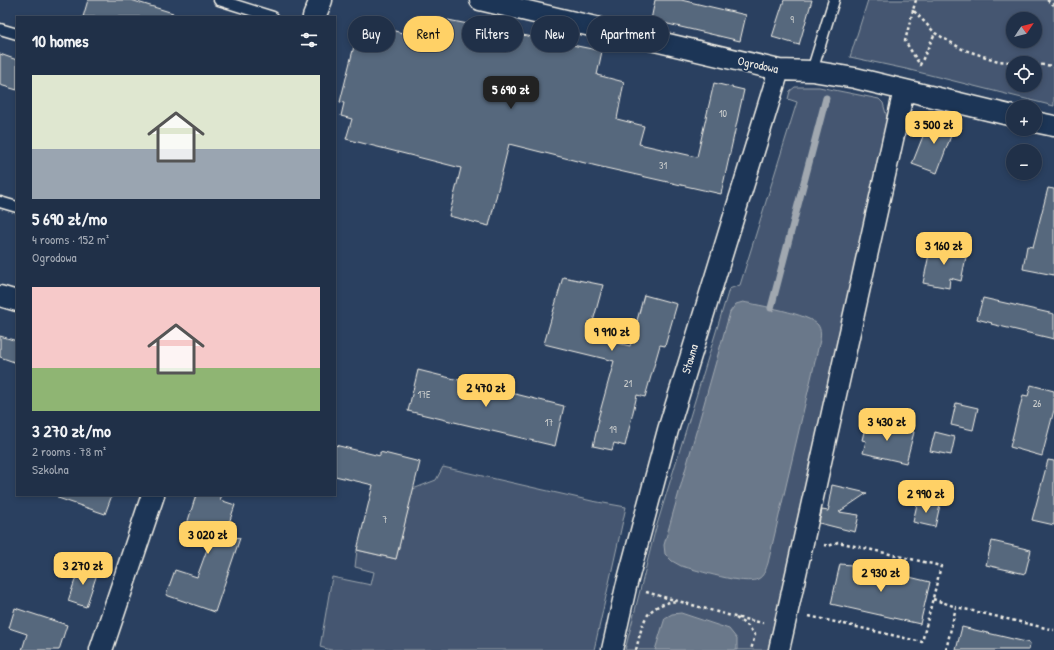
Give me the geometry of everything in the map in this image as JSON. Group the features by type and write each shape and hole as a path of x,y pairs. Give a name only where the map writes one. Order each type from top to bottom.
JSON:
{"street":[{"path":"314,16 321,0"},
{"name":"Ogrodowa","path":"480,0 779,70 812,71 856,78 1006,114"},
{"name":"Stawna","path":"612,650 626,587 668,430 779,70"},
{"path":"779,650 904,90"},
{"path":"1042,123 1054,126"},
{"path":"0,296 16,302"},
{"path":"101,650 153,496"}],"lane":[{"path":"219,0 270,16"},
{"path":"812,71 834,0"},
{"path":"0,29 16,34"},
{"path":"0,202 16,207"}],"path":[{"path":"916,0 905,41 922,70"},
{"path":"1047,0 1054,6"},
{"path":"913,10 935,33 962,48 998,61 1006,62"},
{"path":"920,65 935,33"},
{"path":"1042,65 1054,66"},
{"path":"626,587 735,617 786,620 922,642 941,566 838,542 829,546 821,544"},
{"path":"933,599 956,608 1054,630"},
{"path":"636,650 643,622 651,610 665,602 679,601"},
{"path":"946,650 956,608"},
{"path":"735,617 748,626 755,636 751,650"}],"shaded area":[{"path":"868,0 1054,0 1054,106 1042,103 1042,100 1030,100 906,69 850,57"},
{"path":"795,87 819,87 879,99 883,103 888,121 768,650 625,650 655,531 729,289 740,285 797,102 788,99 790,91"},
{"path":"743,302 783,310 805,317 818,325 821,334 768,563 762,576 752,581 732,579 681,566 672,561 665,554 664,545 730,312 736,304"},
{"path":"443,467 592,501 626,507 594,650 331,650 320,647 332,577 371,585 374,572 355,567 357,550 396,559 413,489 436,480"},
{"path":"681,613 729,629 737,639 737,650 655,650 665,618 672,614"}],"building":[{"path":"88,0 131,0 173,13 172,16 83,16"},
{"path":"655,0 681,0 746,15 740,41 669,24 669,16 652,16"},
{"path":"784,0 812,0 799,45 772,37"},
{"path":"454,21 462,23 462,52 523,52 523,35 531,37 531,52 579,52 579,46 587,48 587,52 602,52 597,75 624,82 617,119 644,126 639,144 697,157 714,83 744,90 721,194 597,166 509,144 489,226 449,216 461,168 346,139 352,119 341,116 344,103 340,102 352,52 395,52 395,31 403,33 403,52 454,52"},
{"path":"0,54 16,60 16,90 0,85"},
{"path":"931,116 955,125 937,173 912,164"},
{"path":"1048,188 1054,189 1054,275 1023,269 1027,246 1033,247"},
{"path":"931,245 967,252 961,281 950,278 949,288 923,283"},
{"path":"563,277 603,285 589,336 630,346 644,295 677,304 665,346 660,345 645,397 637,395 625,446 614,443 612,450 593,446 598,419 614,361 544,344"},
{"path":"983,298 1054,314 1054,339 991,324 992,323 977,319"},
{"path":"0,336 16,341 16,363 0,357"},
{"path":"418,370 564,406 555,446 408,411"},
{"path":"1031,385 1054,391 1054,410 1042,456 1010,447 1023,395 1028,396"},
{"path":"956,403 978,408 973,430 951,425"},
{"path":"867,420 914,432 906,463 863,453 866,441 862,440"},
{"path":"935,432 955,437 951,455 930,451"},
{"path":"336,445 380,456 380,452 420,462 396,559 357,550 373,485 336,476"},
{"path":"1048,460 1054,461 1054,525 1032,520"},
{"path":"832,485 867,493 839,512 859,515 855,532 819,523 822,510 828,511"},
{"path":"58,496 112,496 105,514 58,498"},
{"path":"196,496 222,496 220,500 235,505 225,535 240,538 215,612 166,595 175,570 197,577 213,533 187,524"},
{"path":"918,500 940,505 935,527 913,522"},
{"path":"992,541 1031,550 1025,574 986,565"},
{"path":"840,564 864,566 930,582 920,624 831,604"},
{"path":"80,565 98,571 86,607 68,601"},
{"path":"15,608 67,625 59,650 22,650 27,634 9,628"},
{"path":"962,627 1030,643 1029,650 956,650"}],"waterway":[{"path":"771,308 826,98"}]}
